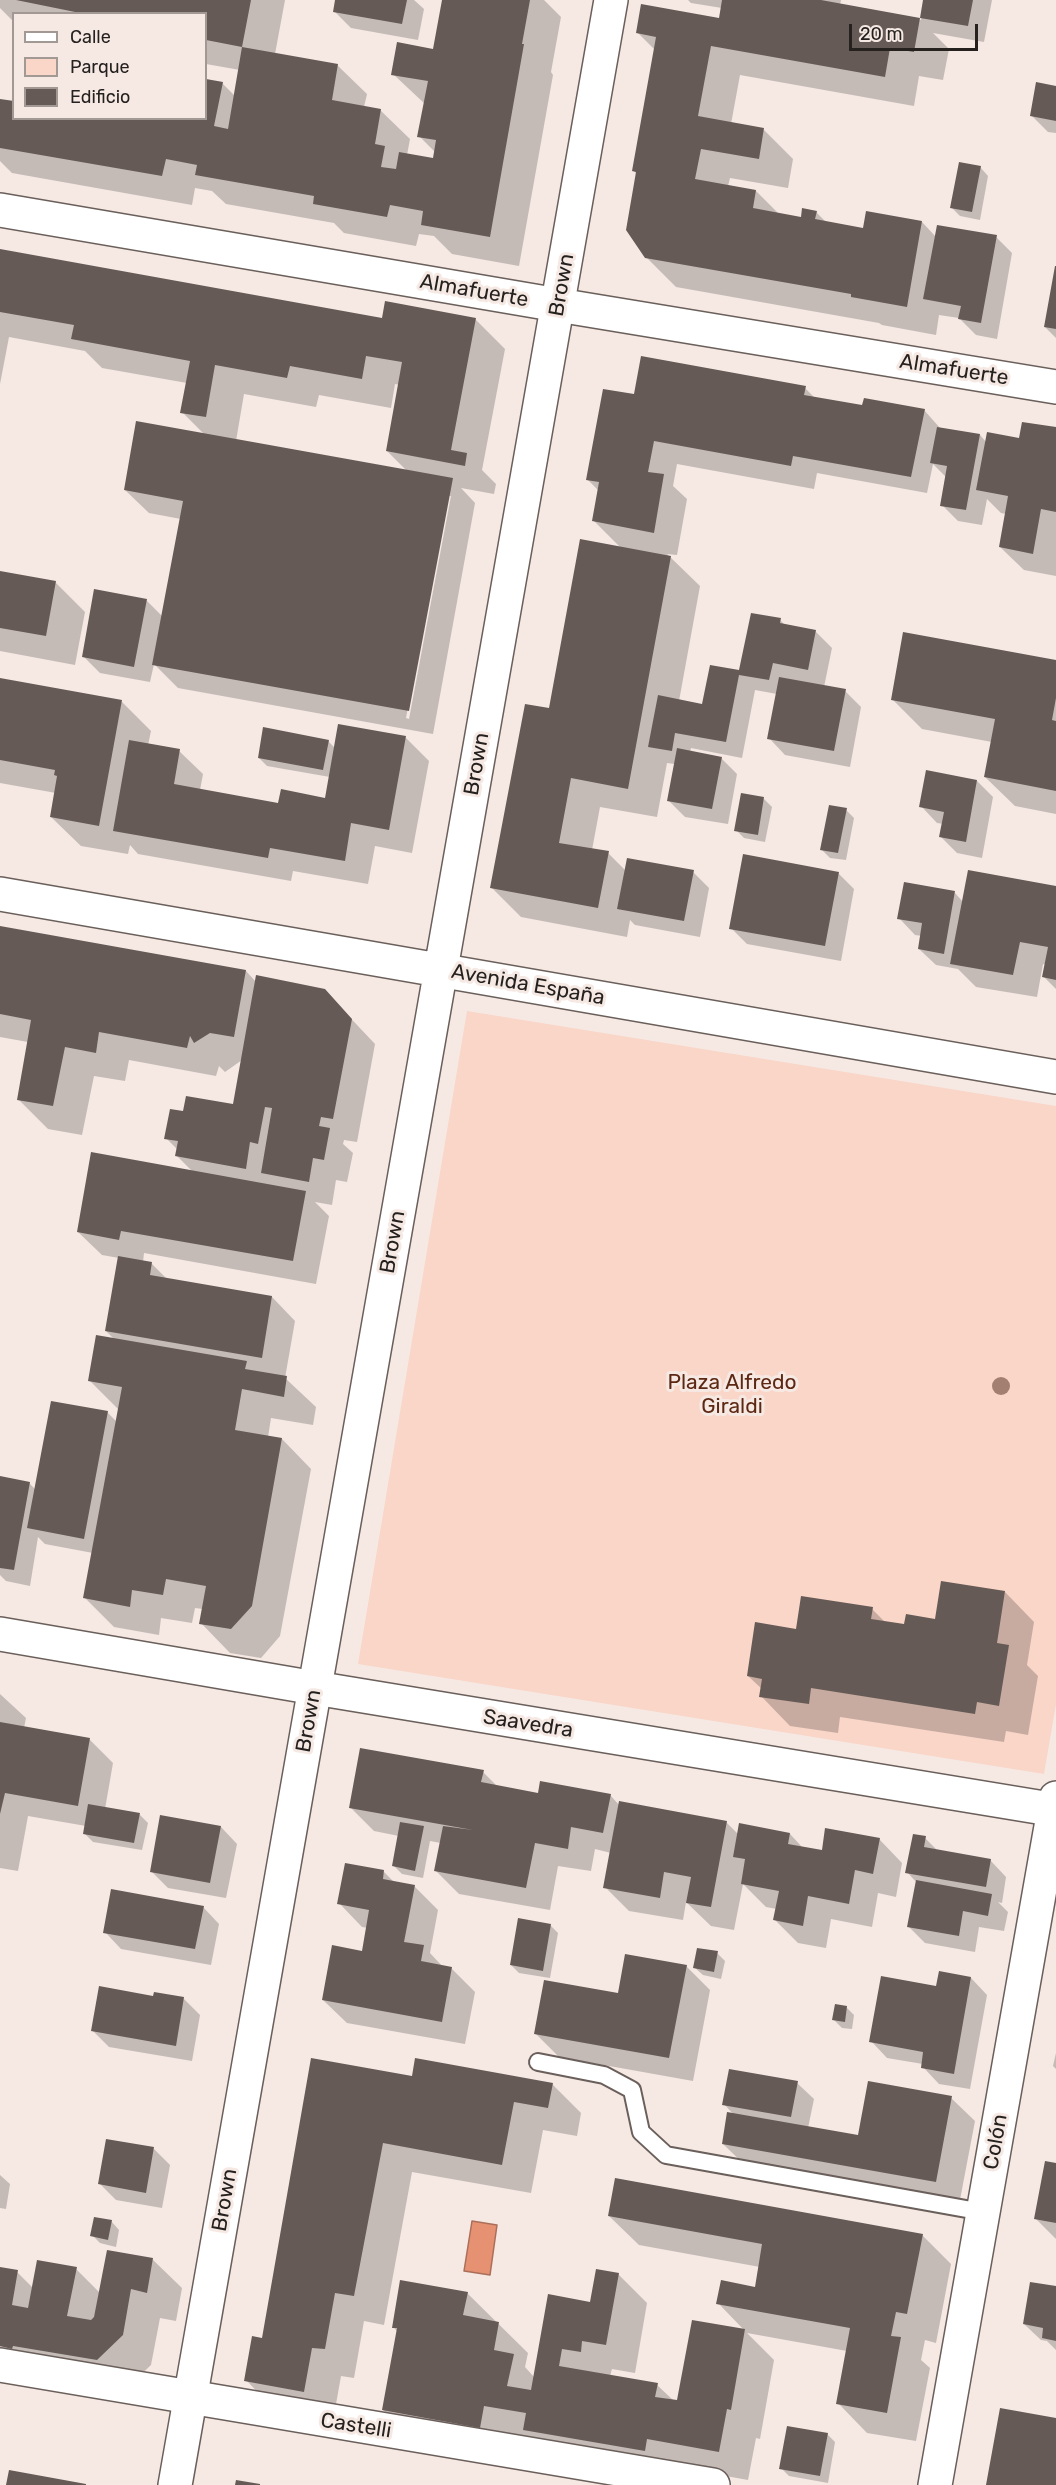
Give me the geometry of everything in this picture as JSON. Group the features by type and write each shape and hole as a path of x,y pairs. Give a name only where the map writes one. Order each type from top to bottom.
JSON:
{"street":[{"name":"Brown","path":"175,2485 611,0"},
{"name":"Almafuerte","path":"0,210 1056,387"},
{"name":"Avenida España","path":"0,894 1056,1077"},
{"name":"Saavedra","path":"0,1634 315,1688 1055,1806"},
{"name":"Colón","path":"935,2485 1055,1806"},
{"name":"Castelli","path":"0,2365 190,2399 713,2485"}],"lane":[{"path":"538,2062 604,2075 632,2090 641,2132 666,2155 983,2212"}],"green space":[{"name":"Plaza Alfredo Giraldi","path":"467,1011 1056,1106 1056,1704 1044,1774 358,1664"}],"shaded area":[{"path":"472,2221 497,2225 490,2275 464,2271"}],"building":[{"path":"16,0 251,0 242,47 207,40 207,12 75,12"},
{"path":"335,0 407,0 402,24 333,12"},
{"path":"442,0 530,0 490,237 421,225 423,211 390,205 387,217 313,204 314,196 195,175 197,165 166,159 162,176 0,148 0,99 12,101 12,120 207,120 207,79 223,82 214,126 228,129 242,47 338,64 332,100 381,109 375,144 385,146 381,167 396,169 399,152 433,158 436,140 417,137 428,81 391,75 397,42 433,49"},
{"path":"722,0 821,0 920,18 914,52 890,48 885,77 711,46 698,116 764,128 759,159 701,149 695,179 756,190 753,208 801,217 802,208 817,211 815,219 863,228 866,211 922,221 907,307 851,297 851,294 645,258 626,230 636,172 632,171 656,37 636,33 641,4 719,18"},
{"path":"923,0 973,0 968,26 920,18"},
{"path":"1036,82 1056,86 1056,121 1030,116"},
{"path":"959,162 981,166 972,212 950,208"},
{"path":"937,225 997,235 981,323 958,319 961,306 923,299"},
{"path":"0,249 382,318 385,301 476,318 451,450 467,453 465,466 386,451 402,362 366,356 362,379 290,366 287,378 215,365 206,417 180,413 190,361 71,339 74,325 0,312"},
{"path":"1056,266 1056,329 1044,327"},
{"path":"641,356 806,386 804,395 862,405 864,398 925,409 911,477 793,456 791,466 654,441 648,472 664,474 654,533 592,521 599,482 586,480 603,389 634,394"},
{"path":"136,421 453,478 409,711 152,665 183,501 124,490"},
{"path":"1022,422 1056,427 1056,512 1041,509 1033,554 999,547 1008,496 976,490 987,432 1019,438"},
{"path":"937,427 980,434 966,510 940,506 947,466 930,463"},
{"path":"580,539 671,556 628,789 571,778 559,843 609,851 598,908 490,888 525,704 549,708"},
{"path":"0,571 56,581 46,636 0,628"},
{"path":"94,589 147,599 134,667 82,657"},
{"path":"751,613 781,618 780,623 816,630 808,670 773,663 769,680 739,675 726,742 675,733 672,751 648,747 658,695 702,704 710,665 739,670"},
{"path":"903,632 1056,660 1056,698 1052,720 1056,721 1056,791 984,777 995,719 891,700"},
{"path":"779,677 846,689 834,751 767,739"},
{"path":"0,678 122,700 99,826 50,817 57,776 54,775 55,770 0,760"},
{"path":"338,724 406,736 389,830 351,823 345,861 270,848 268,858 113,831 129,740 180,749 174,784 278,803 281,789 325,798"},
{"path":"263,727 329,740 323,770 258,758"},
{"path":"677,748 722,757 712,809 667,801"},
{"path":"926,770 977,780 966,842 939,837 944,812 919,807"},
{"path":"741,793 764,797 758,835 734,831"},
{"path":"829,805 847,808 838,853 820,850"},
{"path":"743,854 839,872 825,946 729,929"},
{"path":"627,858 694,870 684,921 617,909"},
{"path":"968,870 1056,886 1056,980 1042,977 1048,947 1020,942 1013,975 950,964"},
{"path":"904,882 955,891 944,954 918,949 922,923 897,919"},
{"path":"0,926 246,970 234,1037 210,1033 194,1043 190,1036 187,1048 99,1032 96,1053 65,1047 53,1106 17,1100 31,1020 0,1014"},
{"path":"256,975 325,989 352,1019 333,1119 321,1117 319,1126 330,1128 324,1160 313,1158 309,1182 261,1173 272,1108 265,1107 258,1144 250,1142 246,1169 175,1156 178,1141 164,1139 170,1109 183,1111 186,1096 233,1104"},
{"path":"91,1152 306,1191 293,1261 121,1231 119,1240 77,1232"},
{"path":"118,1256 152,1262 150,1275 272,1296 262,1358 105,1331"},
{"path":"96,1335 247,1361 245,1369 287,1376 284,1397 242,1389 235,1430 282,1438 252,1606 231,1629 199,1624 206,1586 166,1579 163,1595 132,1590 130,1607 83,1598 122,1387 88,1381"},
{"path":"51,1401 108,1411 84,1539 27,1528"},
{"path":"0,1476 30,1482 14,1570 0,1568"},
{"path":"941,1581 1005,1591 997,1643 1009,1645 999,1706 977,1702 975,1714 811,1688 809,1704 759,1697 762,1679 747,1676 755,1622 796,1629 801,1596 873,1607 871,1619 904,1624 906,1614 935,1619"},
{"path":"0,1722 90,1738 78,1806 5,1793 0,1814"},
{"path":"360,1748 484,1770 481,1782 538,1793 540,1781 611,1794 603,1833 571,1827 568,1849 535,1843 526,1888 434,1871 443,1826 473,1830 349,1808"},
{"path":"619,1801 727,1821 711,1907 686,1903 691,1877 664,1872 660,1898 603,1888"},
{"path":"88,1804 140,1813 134,1843 83,1834"},
{"path":"160,1815 221,1826 210,1883 150,1872"},
{"path":"400,1822 424,1826 415,1871 392,1866"},
{"path":"739,1823 790,1833 788,1844 822,1850 825,1828 880,1838 873,1874 855,1870 849,1904 808,1896 803,1926 773,1920 779,1891 741,1884 745,1859 733,1857"},
{"path":"913,1834 926,1836 924,1847 991,1859 986,1887 905,1873"},
{"path":"345,1863 384,1870 383,1879 415,1885 404,1942 424,1945 421,1961 452,1967 442,2022 322,2000 332,1945 362,1951 369,1910 337,1904"},
{"path":"916,1880 992,1894 988,1916 963,1911 959,1936 907,1927"},
{"path":"111,1889 204,1906 195,1949 103,1933"},
{"path":"518,1918 551,1924 543,1971 510,1965"},
{"path":"697,1948 718,1951 714,1972 693,1968"},
{"path":"625,1954 687,1965 669,2058 534,2034 544,1980 618,1993"},
{"path":"939,1971 971,1977 954,2074 921,2068 923,2052 869,2042 881,1976 936,1986"},
{"path":"99,1986 153,1996 154,1992 184,1997 176,2046 91,2031"},
{"path":"835,2004 847,2006 845,2022 832,2020"},
{"path":"311,2058 412,2076 415,2058 553,2083 548,2108 514,2102 502,2165 383,2143 354,2296 335,2293 325,2349 312,2348 304,2392 244,2381 252,2336 262,2338"},
{"path":"729,2069 798,2081 791,2117 722,2105"},
{"path":"868,2081 952,2096 936,2182 722,2144 727,2112 858,2135"},
{"path":"106,2139 154,2147 146,2193 98,2184"},
{"path":"1045,2161 1056,2163 1056,2223 1034,2219"},
{"path":"615,2178 923,2234 907,2314 896,2312 891,2336 901,2337 887,2413 836,2404 850,2328 716,2304 721,2280 755,2287 762,2244 608,2216"},
{"path":"94,2217 112,2220 108,2240 90,2236"},
{"path":"107,2250 153,2258 147,2293 131,2289 123,2335 97,2360 13,2346 12,2349 0,2346 0,2267 18,2270 12,2305 28,2308 37,2260 77,2267 67,2316 91,2320 94,2317"},
{"path":"596,2269 619,2273 606,2345 582,2341 581,2352 562,2349 559,2366 658,2383 655,2397 677,2400 692,2320 745,2329 731,2410 727,2409 719,2452 647,2439 645,2451 523,2430 526,2413 484,2406 480,2428 382,2410 397,2328 392,2328 400,2280 468,2292 463,2315 499,2322 494,2350 514,2354 507,2386 531,2390 548,2294 590,2302"},
{"path":"1030,2282 1056,2286 1056,2341 1042,2338 1043,2328 1023,2324"},
{"path":"1000,2408 1056,2418 1056,2485 986,2485"},
{"path":"787,2426 828,2433 820,2476 779,2469"},
{"path":"9,2470 86,2484 86,2485 6,2485"},
{"path":"236,2480 260,2484 260,2485 235,2485"}]}
